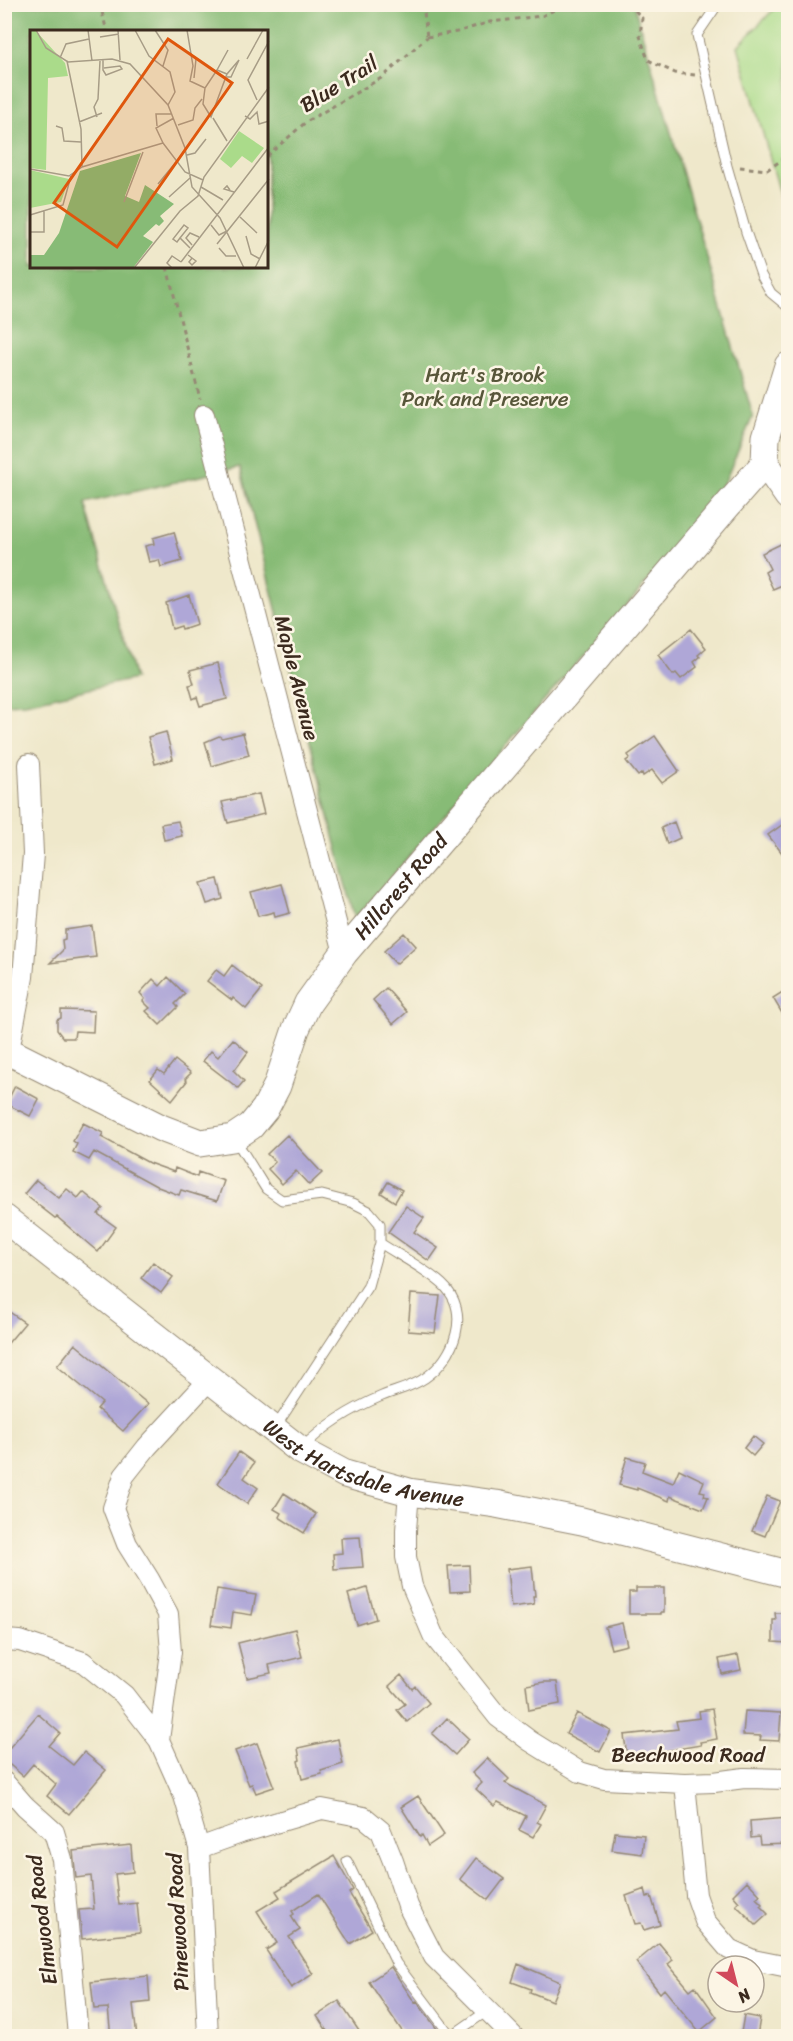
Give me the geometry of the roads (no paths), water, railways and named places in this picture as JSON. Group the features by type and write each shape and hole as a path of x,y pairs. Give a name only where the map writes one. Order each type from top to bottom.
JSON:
{"street":[{"path":"789,366 769,428 765,463 789,496"},
{"name":"Maple Avenue","path":"204,415 344,953"},
{"name":"Hillcrest Road","path":"234,1138 251,1126 265,1109 277,1086 296,1029 308,1003 344,953 765,463"},
{"path":"29,764 33,854 23,977 7,1049 171,1132 200,1143 234,1138"},
{"name":"West Hartsdale Avenue","path":"4,1218 300,1450 345,1474 409,1492 496,1504 582,1521 789,1574"},
{"path":"159,1740 171,1652 168,1614 127,1544 113,1508 124,1476 147,1446 209,1380"},
{"name":"Beechwood Road","path":"409,1492 406,1557 412,1586 433,1635 498,1717 530,1741 580,1772 604,1779 685,1783 744,1778 789,1779"},
{"name":"Pinewood Road","path":"13,1640 83,1662 124,1695 159,1740 184,1796 200,1848 208,2037"},
{"name":"Elmwood Road","path":"4,1782 54,1832 62,1859 78,2037"},
{"path":"685,1783 696,1895 705,1921 729,1949 753,1960 789,1967"},
{"path":"200,1848 241,1833 322,1809 364,1817 381,1831 408,1906 434,1957 513,2037"}],"lane":[{"path":"718,4 698,35 727,166 761,275 771,293 789,307"},
{"path":"234,1138 266,1189 282,1200 322,1195 353,1203 369,1211 380,1224 380,1243 368,1286 274,1430"},
{"path":"300,1450 315,1435 343,1416 381,1396 425,1378 449,1354 455,1338 458,1318 454,1299 442,1284 380,1243"},
{"path":"347,1861 396,1963 451,2036 487,2010"}],"park label":[{"name":"Hart's Brook Park and Preserve","path":"485,387"}]}
